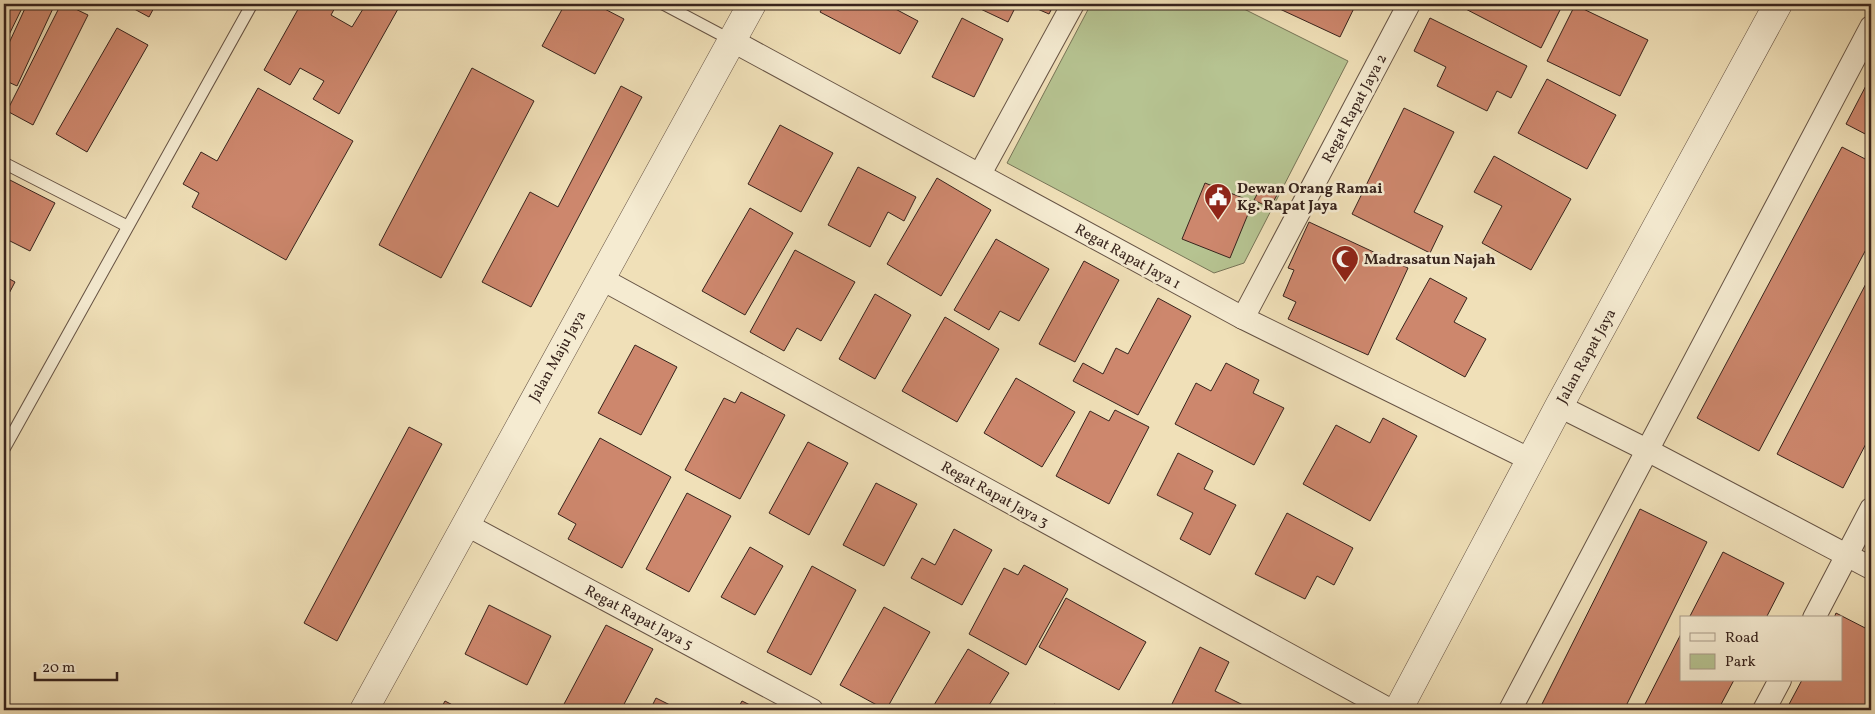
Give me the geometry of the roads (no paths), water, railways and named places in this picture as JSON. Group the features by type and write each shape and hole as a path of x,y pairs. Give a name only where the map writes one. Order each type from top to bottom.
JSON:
{"street":[{"name":"Jalan Maju Jaya","path":"364,710 752,4"},
{"path":"980,174 1073,4"},
{"name":"Regat Rapat Jaya 2","path":"1243,318 1409,4"},
{"name":"Jalan Rapat Jaya","path":"1398,710 1559,406 1778,4"},
{"path":"1510,710 1871,27"},
{"name":"Regat Rapat Jaya 1","path":"731,40 1243,318 1531,460"},
{"name":"Regat Rapat Jaya 3","path":"600,278 1390,710"},
{"path":"1559,406 1647,450 1871,568"},
{"path":"1815,616 1871,509"},
{"name":"Regat Rapat Jaya 5","path":"465,524 812,710"},
{"path":"1764,710 1779,682"}],"lane":[{"path":"4,449 252,4"},
{"path":"663,4 731,40"},
{"path":"4,164 127,226"}],"place":[{"name":"Dewan Orang Ramai Kg. Rapat Jaya","path":"1218,221"},
{"name":"Madrasatun Najah","path":"1345,283"}]}
